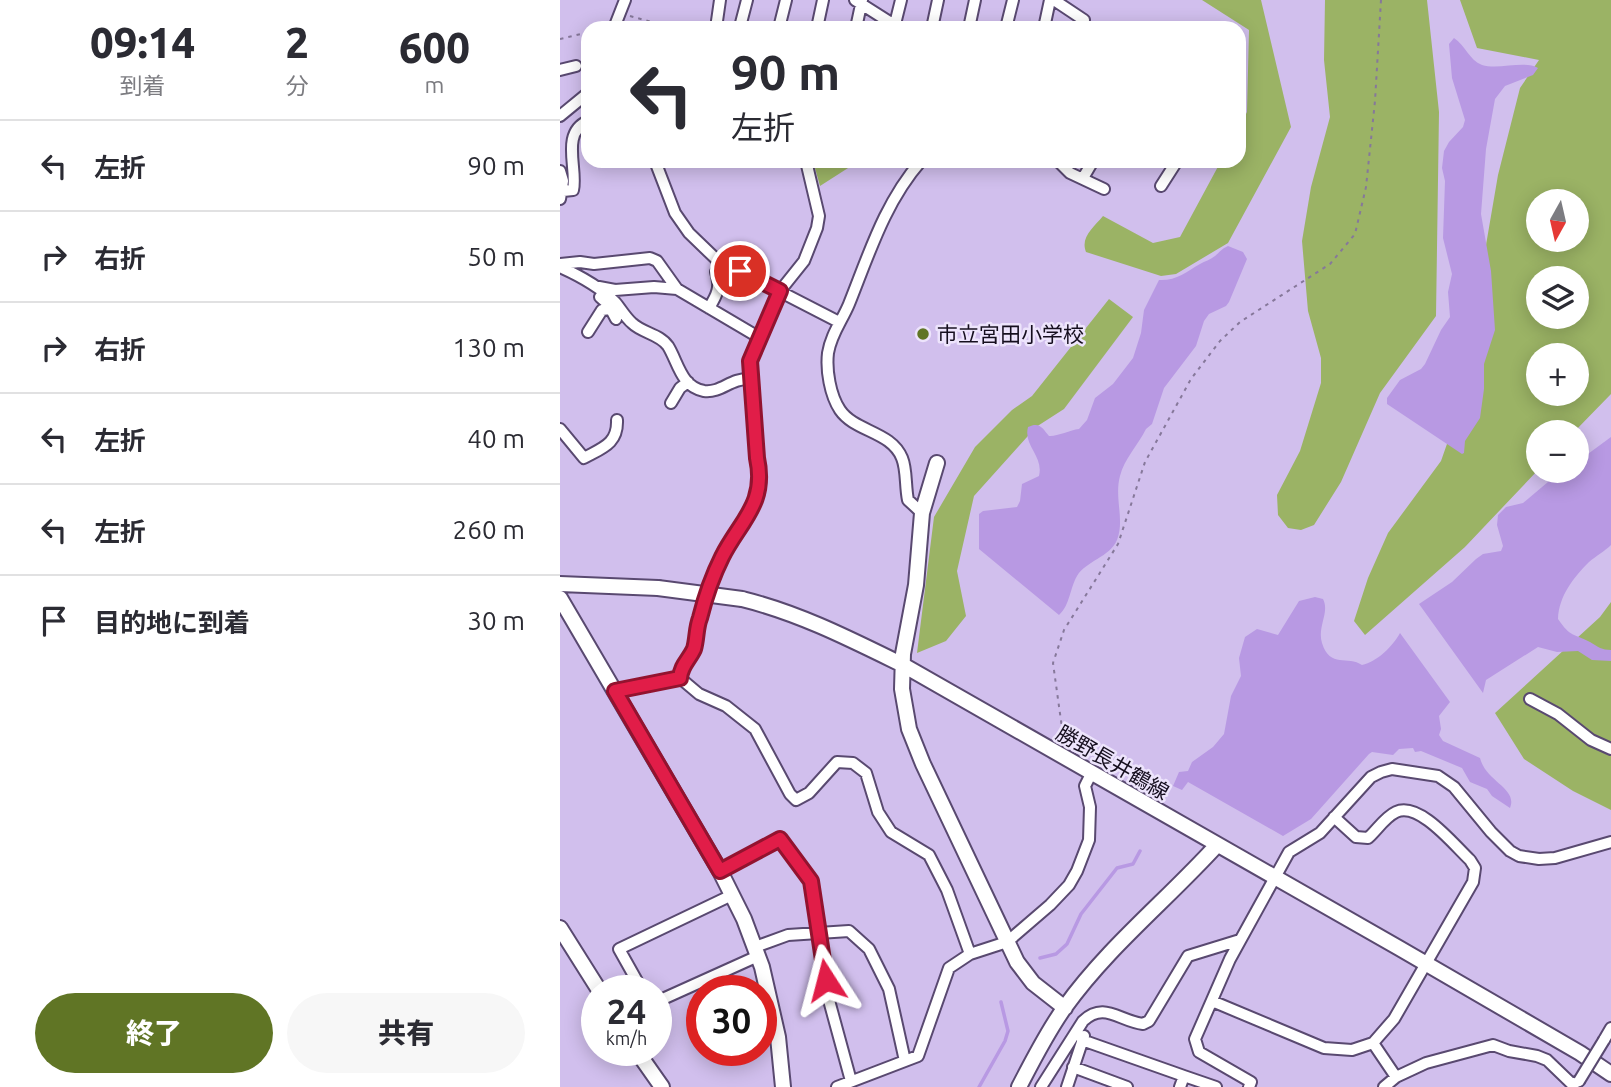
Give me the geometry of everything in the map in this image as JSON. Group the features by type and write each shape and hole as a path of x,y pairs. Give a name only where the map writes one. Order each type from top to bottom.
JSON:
{"street":[{"path":"717,21 720,0"},
{"path":"742,21 747,0"},
{"path":"781,21 786,0"},
{"path":"818,21 823,0"},
{"path":"897,21 901,0"},
{"path":"934,21 938,0"},
{"path":"970,21 975,0"},
{"path":"1008,21 1013,0"},
{"path":"1046,21 1052,0 1084,21"},
{"path":"857,21 860,1 888,21"},
{"path":"560,70 576,66"},
{"path":"560,116 581,99"},
{"path":"560,171 562,195 573,190 575,185 565,147 568,136 575,126 581,124"},
{"path":"658,168 675,214 689,233 715,258 839,322"},
{"path":"680,678 681,670 692,653 699,620 722,556 752,510 758,493 761,474 750,361 780,291 804,261 817,228 817,205 808,168"},
{"path":"916,168 882,220 832,335 828,362 831,386 839,410 847,418 893,444 902,457 908,500 922,513"},
{"path":"1065,168 1104,189"},
{"path":"1083,178 1089,168"},
{"path":"1161,186 1173,168"},
{"path":"560,266 580,262 594,264 650,258 657,261 677,289 760,338"},
{"path":"560,266 612,300 632,323 662,340 688,382 703,391 715,391 739,378 750,379"},
{"path":"709,308 720,284 716,272"},
{"path":"593,286 615,290 654,287 677,289"},
{"path":"588,332 602,310 613,314 593,286"},
{"path":"671,403 680,388 688,382"},
{"path":"560,429 584,458 609,444 617,432 617,420"},
{"path":"937,464 922,513 920,549 903,665 902,689 909,729 1017,962 1033,983 1065,1008"},
{"name":"勝野長井鶴線","path":"560,584 657,588 742,599 779,609 827,628 903,665 1426,964 1580,1053 1611,1074"},
{"path":"560,598 732,895 756,951 778,1037 783,1087"},
{"path":"615,691 680,678"},
{"path":"680,678 699,694 726,706 755,729 790,794 796,800 809,793 837,762 853,763 866,774 878,812 891,832 929,855 947,890 970,954"},
{"path":"1530,699 1558,714 1591,740 1611,749"},
{"path":"1249,1087 1251,1082 1199,1052 1195,1040 1240,940 1289,852 1320,833 1371,777 1392,769 1438,776 1454,787 1492,832 1519,856 1555,858 1611,842"},
{"path":"837,1087 918,1056 949,968 970,954 1007,942 1069,885 1090,840 1091,816 1085,786 1091,774"},
{"path":"1212,1001 1324,1048 1352,1050 1373,1043 1394,1019 1473,882 1475,868 1470,860 1420,813 1409,809 1394,813 1368,838 1356,837 1334,817"},
{"path":"720,871 780,839 811,881 830,1004 851,1081"},
{"path":"1019,1087 1065,1008 1109,956 1217,845"},
{"path":"634,975 619,949 732,895"},
{"path":"560,928 590,975"},
{"path":"672,994 788,935 849,931 869,949 889,989 905,1061"},
{"path":"1041,1087 1083,1021 1091,1013 1099,1011 1143,1024 1149,1021 1188,956 1240,940"},
{"path":"1067,1087 1091,1013"},
{"path":"1384,1087 1396,1077 1426,1063 1493,1045 1547,1060 1572,1084 1579,1081 1611,1028"},
{"path":"1082,1040 1182,1082 1216,1087"},
{"path":"1373,1043 1396,1077"},
{"path":"647,1066 662,1087"},
{"path":"1073,1067 1127,1087"}],"path":[{"path":"1114,787 1124,772 1069,739 1062,728 1053,663 1064,630 1118,544 1145,462 1191,379 1220,341 1240,322 1331,264 1355,234 1367,175 1381,0"},
{"path":"623,5 634,18 646,21"},
{"path":"560,39 581,34"}],"green space":[{"path":"1202,0 1261,0 1291,127 1228,243 1176,274 1161,276 1086,252 1085,242 1089,232 1103,216 1153,243 1180,237 1217,168 1246,168 1249,30 1246,28 1246,21 1235,21"},
{"path":"1325,0 1427,0 1439,112 1436,316 1380,393 1341,482 1314,525 1301,530 1288,528 1278,515 1277,495 1300,451 1321,383 1321,358 1308,311 1302,241 1311,187 1330,117 1324,60"},
{"path":"1460,0 1611,0 1611,394 1586,420 1526,420 1526,483 1465,547 1365,635 1354,621 1368,578 1388,533 1441,461 1475,364 1479,286 1498,175 1520,88 1539,60 1477,48"},
{"path":"815,168 848,168 820,186"},
{"path":"1109,299 1133,317 1064,409 1036,427 974,496 957,571 966,616 946,641 917,653 934,517 975,447 1012,410 1032,396"},
{"path":"1611,602 1611,810 1573,791 1524,759 1495,713 1600,617"}],"shaded area":[{"path":"1454,38 1482,65 1526,65 1538,68 1533,75 1505,86 1495,99 1486,149 1481,214 1491,271 1495,330 1484,364 1480,418 1465,441 1462,454 1387,404 1387,398 1400,380 1425,364 1450,317 1448,292 1452,274 1443,238 1445,181 1442,168 1444,151 1463,127 1465,120 1452,78 1449,44"},
{"path":"1228,246 1243,252 1247,259 1229,302 1209,314 1196,346 1164,388 1152,424 1128,458 1120,476 1120,525 1117,540 1109,551 1086,566 1077,576 1059,615 979,549 979,514 983,511 1017,507 1022,484 1039,476 1039,463 1028,440 1028,427 1038,425 1052,436 1079,429 1087,420 1095,398 1113,384 1133,358 1141,333 1144,310 1159,280 1181,275"},
{"path":"1611,437 1611,545 1589,562 1572,581 1561,603 1558,619 1572,634 1600,648 1611,650 1611,661 1592,660 1578,651 1557,652 1538,647 1486,680 1483,693 1419,604 1452,582 1483,554 1501,551 1503,546 1497,525 1498,515 1506,507 1523,503 1547,483 1589,483 1589,453"},
{"path":"1315,597 1323,599 1325,604 1321,637 1325,651 1334,659 1362,665 1368,663 1384,653 1400,633 1450,702 1439,716 1439,735 1443,741 1480,758 1488,773 1510,795 1510,808 1492,796 1487,789 1470,782 1462,768 1421,751 1415,752 1413,748 1399,749 1393,755 1372,752 1369,754 1311,819 1283,836 1188,782 1182,790 1173,786 1179,772 1188,771 1192,762 1213,747 1224,734 1231,696 1241,676 1239,658 1245,637 1257,629 1278,635 1299,601"}],"waterway":[{"path":"1040,958 1056,954 1067,944 1081,914 1117,868 1133,864 1140,851"},
{"path":"979,1087 1008,1031 1001,1002"}],"place":[{"name":"市立宮田小学校","path":"923,334"}],"route":[{"path":"740,271 780,291 750,361 749,376 761,474 758,493 752,510 722,556 699,620 692,653 684,663 680,678 615,691 720,871 780,839 788,848 811,881 826,980"}]}
